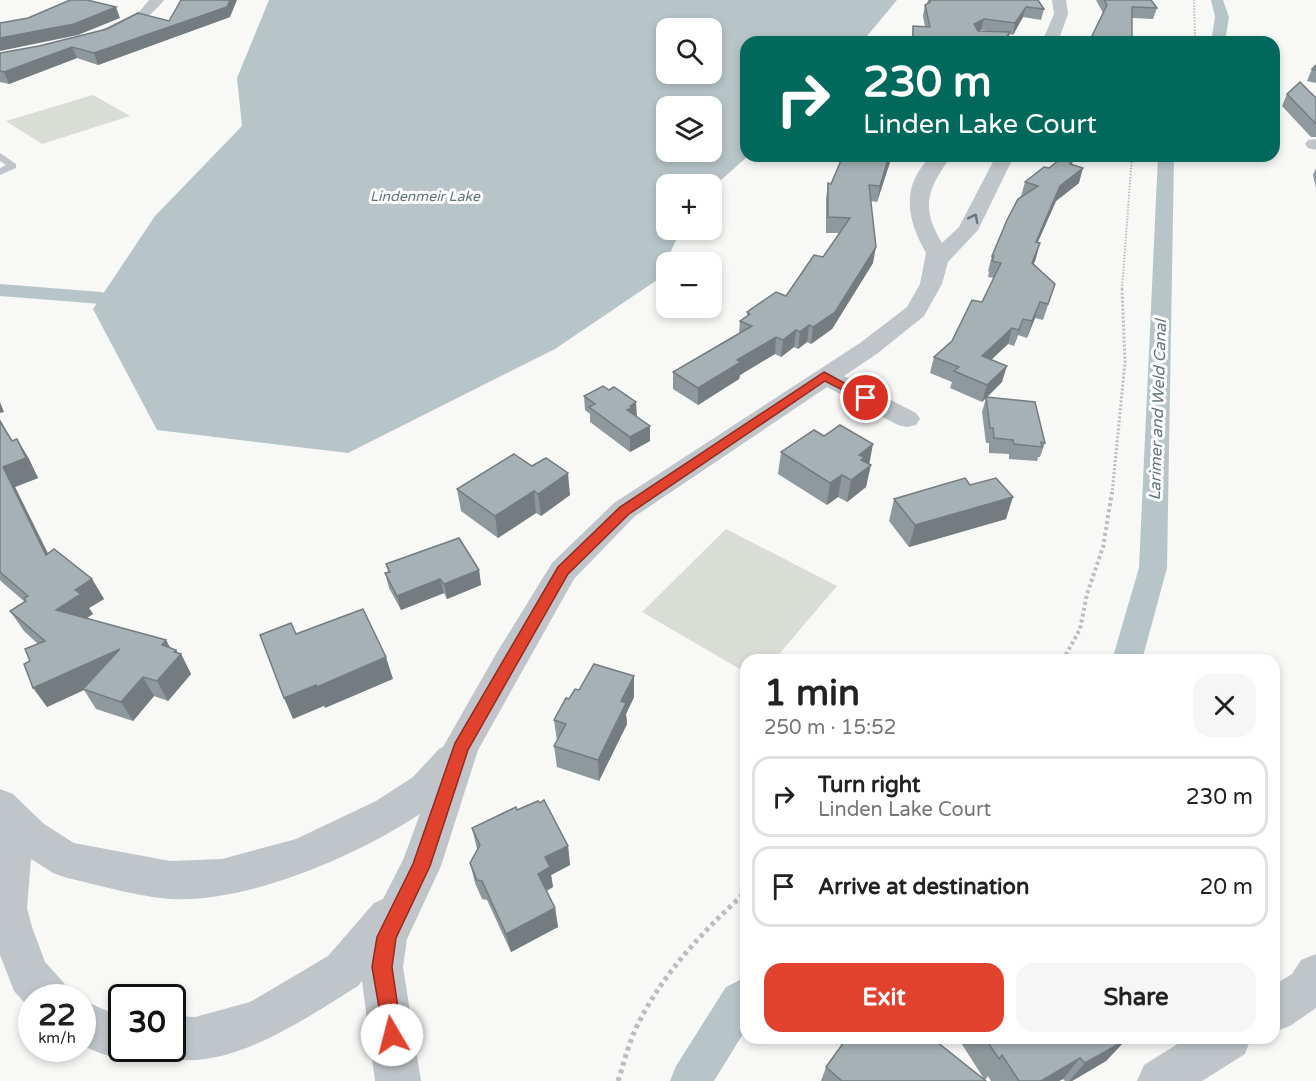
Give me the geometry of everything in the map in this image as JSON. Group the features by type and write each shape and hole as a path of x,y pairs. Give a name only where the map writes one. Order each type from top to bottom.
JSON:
{"street":[{"path":"98,36 137,19 145,14 157,0"},
{"path":"1052,36 1061,14 1059,0"},
{"path":"2,808 30,837 67,860 170,880 222,878 302,855 389,813 426,789 461,748 563,571 624,510 869,348 916,311 931,284 937,262 937,253 927,236 918,204 923,183 936,162"},
{"path":"937,262 946,250 968,230 1002,162"},
{"path":"824,376 907,419"},
{"path":"399,1081 382,967 386,937 421,866 461,748"},
{"path":"2,808 12,844 11,882 7,908 10,927 29,976 36,984"},
{"path":"186,1039 195,1039 258,1022 343,971 402,902"},
{"path":"1160,1081 1219,1044"}],"lane":[{"path":"0,156 13,166 0,172"}],"path":[{"path":"1193,36 1196,19 1194,0"},
{"path":"1067,654 1080,629 1087,594 1103,547 1112,493 1125,362 1122,294 1132,162"},
{"path":"618,1081 635,1030 664,977 715,919 740,897"}],"shaded area":[{"path":"93,95 130,116 42,144 6,121"},
{"path":"726,529 837,586 779,654 740,654 740,669 642,612"}],"water":[{"name":"Lindenmeir Lake","path":"269,0 897,0 867,36 740,36 741,162 722,179 722,174 656,174 656,240 676,240 670,252 656,252 656,281 555,349 348,453 157,430 93,309 155,216 242,126 237,78"}],"building":[{"path":"70,0 87,0 116,7 74,24 0,38 0,23 28,18"},
{"path":"181,0 230,0 227,7 94,53 72,47 4,72 0,71 0,53 107,29 138,13 169,21"},
{"path":"930,0 1038,0 1044,9 1026,7 1015,23 984,19 974,24 978,31 1010,32 1007,36 913,36 913,26 930,27 925,5"},
{"path":"1104,0 1151,0 1157,8 1132,7 1132,36 1092,36 1107,5"},
{"path":"1300,82 1316,98 1316,124 1287,94"},
{"path":"840,162 887,162 880,186 869,185 876,247 835,312 813,327 809,325 800,332 796,330 783,340 776,337 737,360 741,362 698,388 673,372 752,326 740,321 750,314 747,312 776,292 786,296 814,255 823,257 850,218 828,217 828,183 831,184"},
{"path":"1056,162 1071,162 1070,164 1083,168 1060,186 1036,242 1040,243 1032,263 1055,284 1048,304 1040,302 1032,321 1023,319 1019,330 1012,328 982,356 1007,366 987,385 954,371 959,367 934,357 952,341 972,300 982,302 1001,263 992,261 994,256 992,256 1007,220 1018,199 1038,186 1025,182 1044,167 1049,168"},
{"path":"603,386 609,390 614,387 636,402 630,406 632,408 627,410 650,426 630,437 589,407 595,404 584,396"},
{"path":"986,397 1035,402 1045,443 1041,442 1042,447 1014,444 1013,440 994,438 993,428 990,428"},
{"path":"0,421 12,441 17,439 26,458 3,467 46,555 54,549 92,579 75,590 81,594 56,610 166,640 162,645 181,654 157,681 143,677 121,702 83,689 120,649 33,688 24,664 30,661 25,649 45,641 10,611 26,601 24,598 28,596 0,572"},
{"path":"840,425 873,444 859,455 864,457 861,460 871,465 851,480 842,475 830,483 781,452 814,430 824,436"},
{"path":"514,454 532,466 546,458 568,473 538,494 534,491 495,516 457,489"},
{"path":"965,478 970,485 996,478 1013,497 915,525 894,499"},
{"path":"459,538 479,570 444,584 440,579 397,596 385,573 390,572 386,564"},
{"path":"363,609 386,657 317,687 316,685 284,698 260,635 291,623 296,634"},
{"path":"594,664 634,676 621,701 626,703 598,760 554,746 566,724 554,720 566,698 569,699 575,689 579,690"},
{"path":"544,800 568,846 545,857 550,867 538,874 555,908 506,934 482,881 477,880 470,863 480,845 472,828 516,807 517,810"},
{"path":"843,1044 940,1044 986,1081 842,1081 826,1067"},
{"path":"989,1044 1119,1044 1085,1063 1080,1058 1041,1081 1019,1081 1002,1055 999,1059"}],"waterway":[{"name":"Larimer and Weld Canal","path":"1217,0 1222,17 1219,36"},
{"name":"Larimer and Weld Canal","path":"1129,654 1153,568 1166,162"},
{"path":"0,290 101,298"},
{"name":"Larimer and Weld Canal","path":"691,1081 740,1001"}],"route":[{"path":"392,1035 382,967 386,937 421,866 461,748 563,571 624,510 824,376 866,398"}]}
